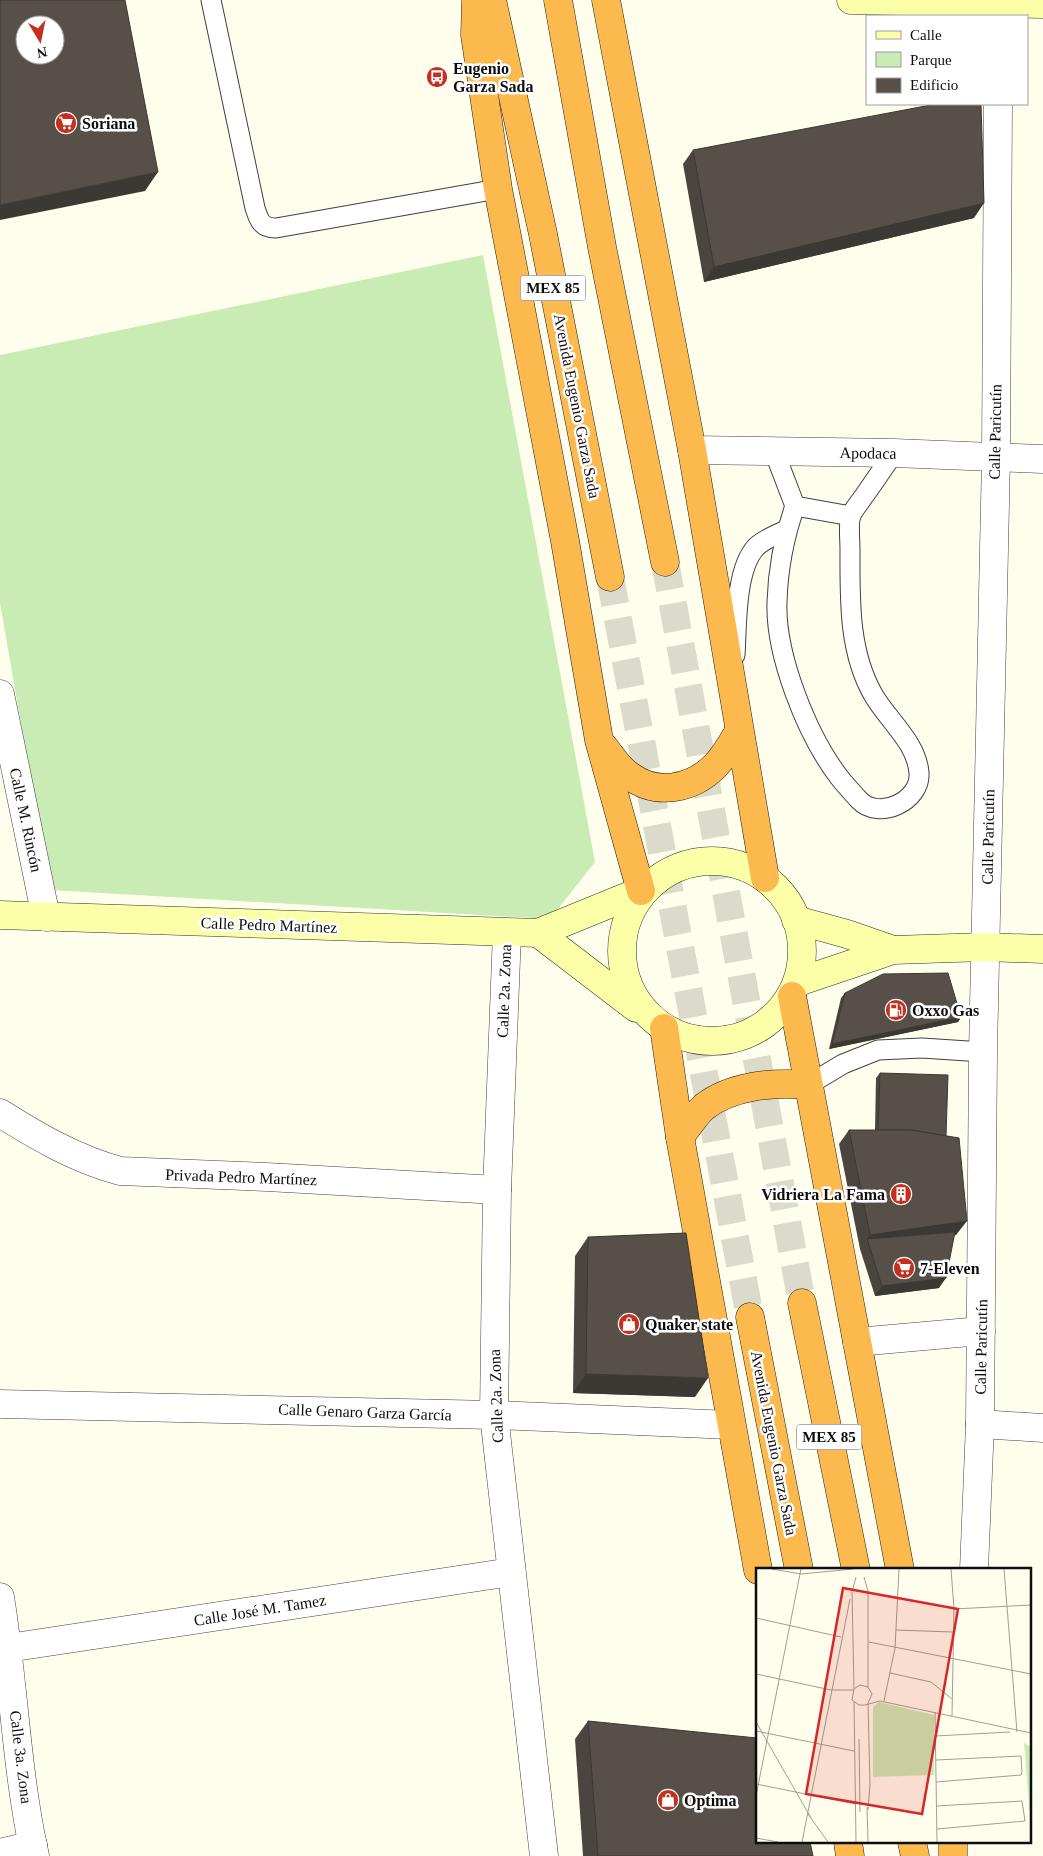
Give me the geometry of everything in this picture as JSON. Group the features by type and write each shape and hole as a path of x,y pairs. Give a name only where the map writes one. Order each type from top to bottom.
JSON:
{"highway":[{"path":"476,0 475,35 498,189 565,541 599,740 641,891"},
{"name":"Avenida Eugenio Garza Sada","path":"492,0 543,234 610,577"},
{"name":"MEX 85","path":"558,0 602,247 665,562"},
{"path":"606,0 692,450 765,878"},
{"path":"599,740 629,776 655,787 669,788 690,784 702,777 715,766 740,731"},
{"path":"795,989 808,1085 900,1568"},
{"path":"656,1022 680,1137 758,1568"},
{"path":"680,1137 703,1108 719,1097 732,1092 788,1083 808,1085"},
{"name":"MEX 85","path":"802,1304 856,1568"},
{"name":"Avenida Eugenio Garza Sada","path":"750,1317 799,1568"}],"street":[{"path":"851,0 998,6 1043,4"},
{"name":"Calle Paricutín","path":"974,1568 980,1424 983,1052 996,458 998,105"},
{"name":"Apodaca","path":"692,450 894,453 1043,459"},
{"name":"Calle M. Rincón","path":"1,701 46,917"},
{"name":"Calle Pedro Martínez","path":"0,915 538,933 641,891 668,872 692,863 718,861 743,866 765,878 786,898 796,920 804,950 795,989"},
{"path":"641,891 625,924 620,952 625,980 656,1022"},
{"path":"796,920 848,934 893,950"},
{"name":"Calle 2a. Zona","path":"507,933 497,1190 494,1416 544,1856"},
{"path":"538,933 656,1022 687,1039 714,1042 741,1038 768,1022 795,989 893,950 985,947 1043,949"},
{"name":"Privada Pedro Martínez","path":"0,1113 68,1153 97,1165 120,1171 277,1177 497,1190"},
{"path":"857,1342 981,1331"},
{"name":"Calle Genaro Garza García","path":"0,1404 494,1416 731,1425"},
{"path":"980,1424 1043,1428"},
{"name":"Calle José M. Tamez","path":"8,1648 511,1572"},
{"name":"Calle 3a. Zona","path":"0,1597 8,1648 23,1781 34,1851"},
{"path":"0,1853 34,1851"}],"lane":[{"path":"211,0 255,208 262,224 268,228 498,189"},
{"path":"774,451 795,506 786,530 777,603 778,630 786,666 801,709 839,778 862,802 874,807 890,808 906,801 914,793 919,782 919,771 916,758 907,741 874,696 863,674 858,658 852,613 850,516 894,453"},
{"path":"795,506 850,516"},
{"path":"733,686 737,618 744,570 756,548 763,542 786,530"},
{"path":"808,1085 844,1064 878,1050 922,1048 983,1052"}],"green space":[{"path":"483,255 595,862 550,919 50,890 0,603 0,355"}],"building":[{"name":"Soriana","path":"0,0 125,0 158,172 0,205"},
{"path":"931,105 981,105 984,203 714,267 693,150"},
{"name":"Oxxo Gas","path":"948,973 961,1017 832,1044 845,993 883,974"},
{"path":"880,1073 948,1075 946,1136 911,1130 878,1130"},
{"name":"Vidriera La Fama","path":"849,1130 911,1130 959,1138 967,1221 870,1235"},
{"name":"7-Eleven","path":"955,1232 946,1278 882,1286 867,1239"},
{"name":"Quaker state","path":"686,1233 708,1378 586,1374 588,1237"},
{"name":"Optima","path":"588,1721 756,1738 756,1844 810,1844 813,1856 598,1856"}],"tunnel":[{"path":"665,562 802,1303"},
{"path":"610,577 750,1317"}],"place":[{"name":"Eugenio Garza Sada","path":"437,77"},
{"name":"Soriana","path":"66,123"},
{"name":"Oxxo Gas","path":"896,1010"},
{"name":"Vidriera La Fama","path":"901,1194"},
{"name":"7-Eleven","path":"904,1268"},
{"name":"Quaker state","path":"629,1324"},
{"name":"Optima","path":"668,1800"}]}
